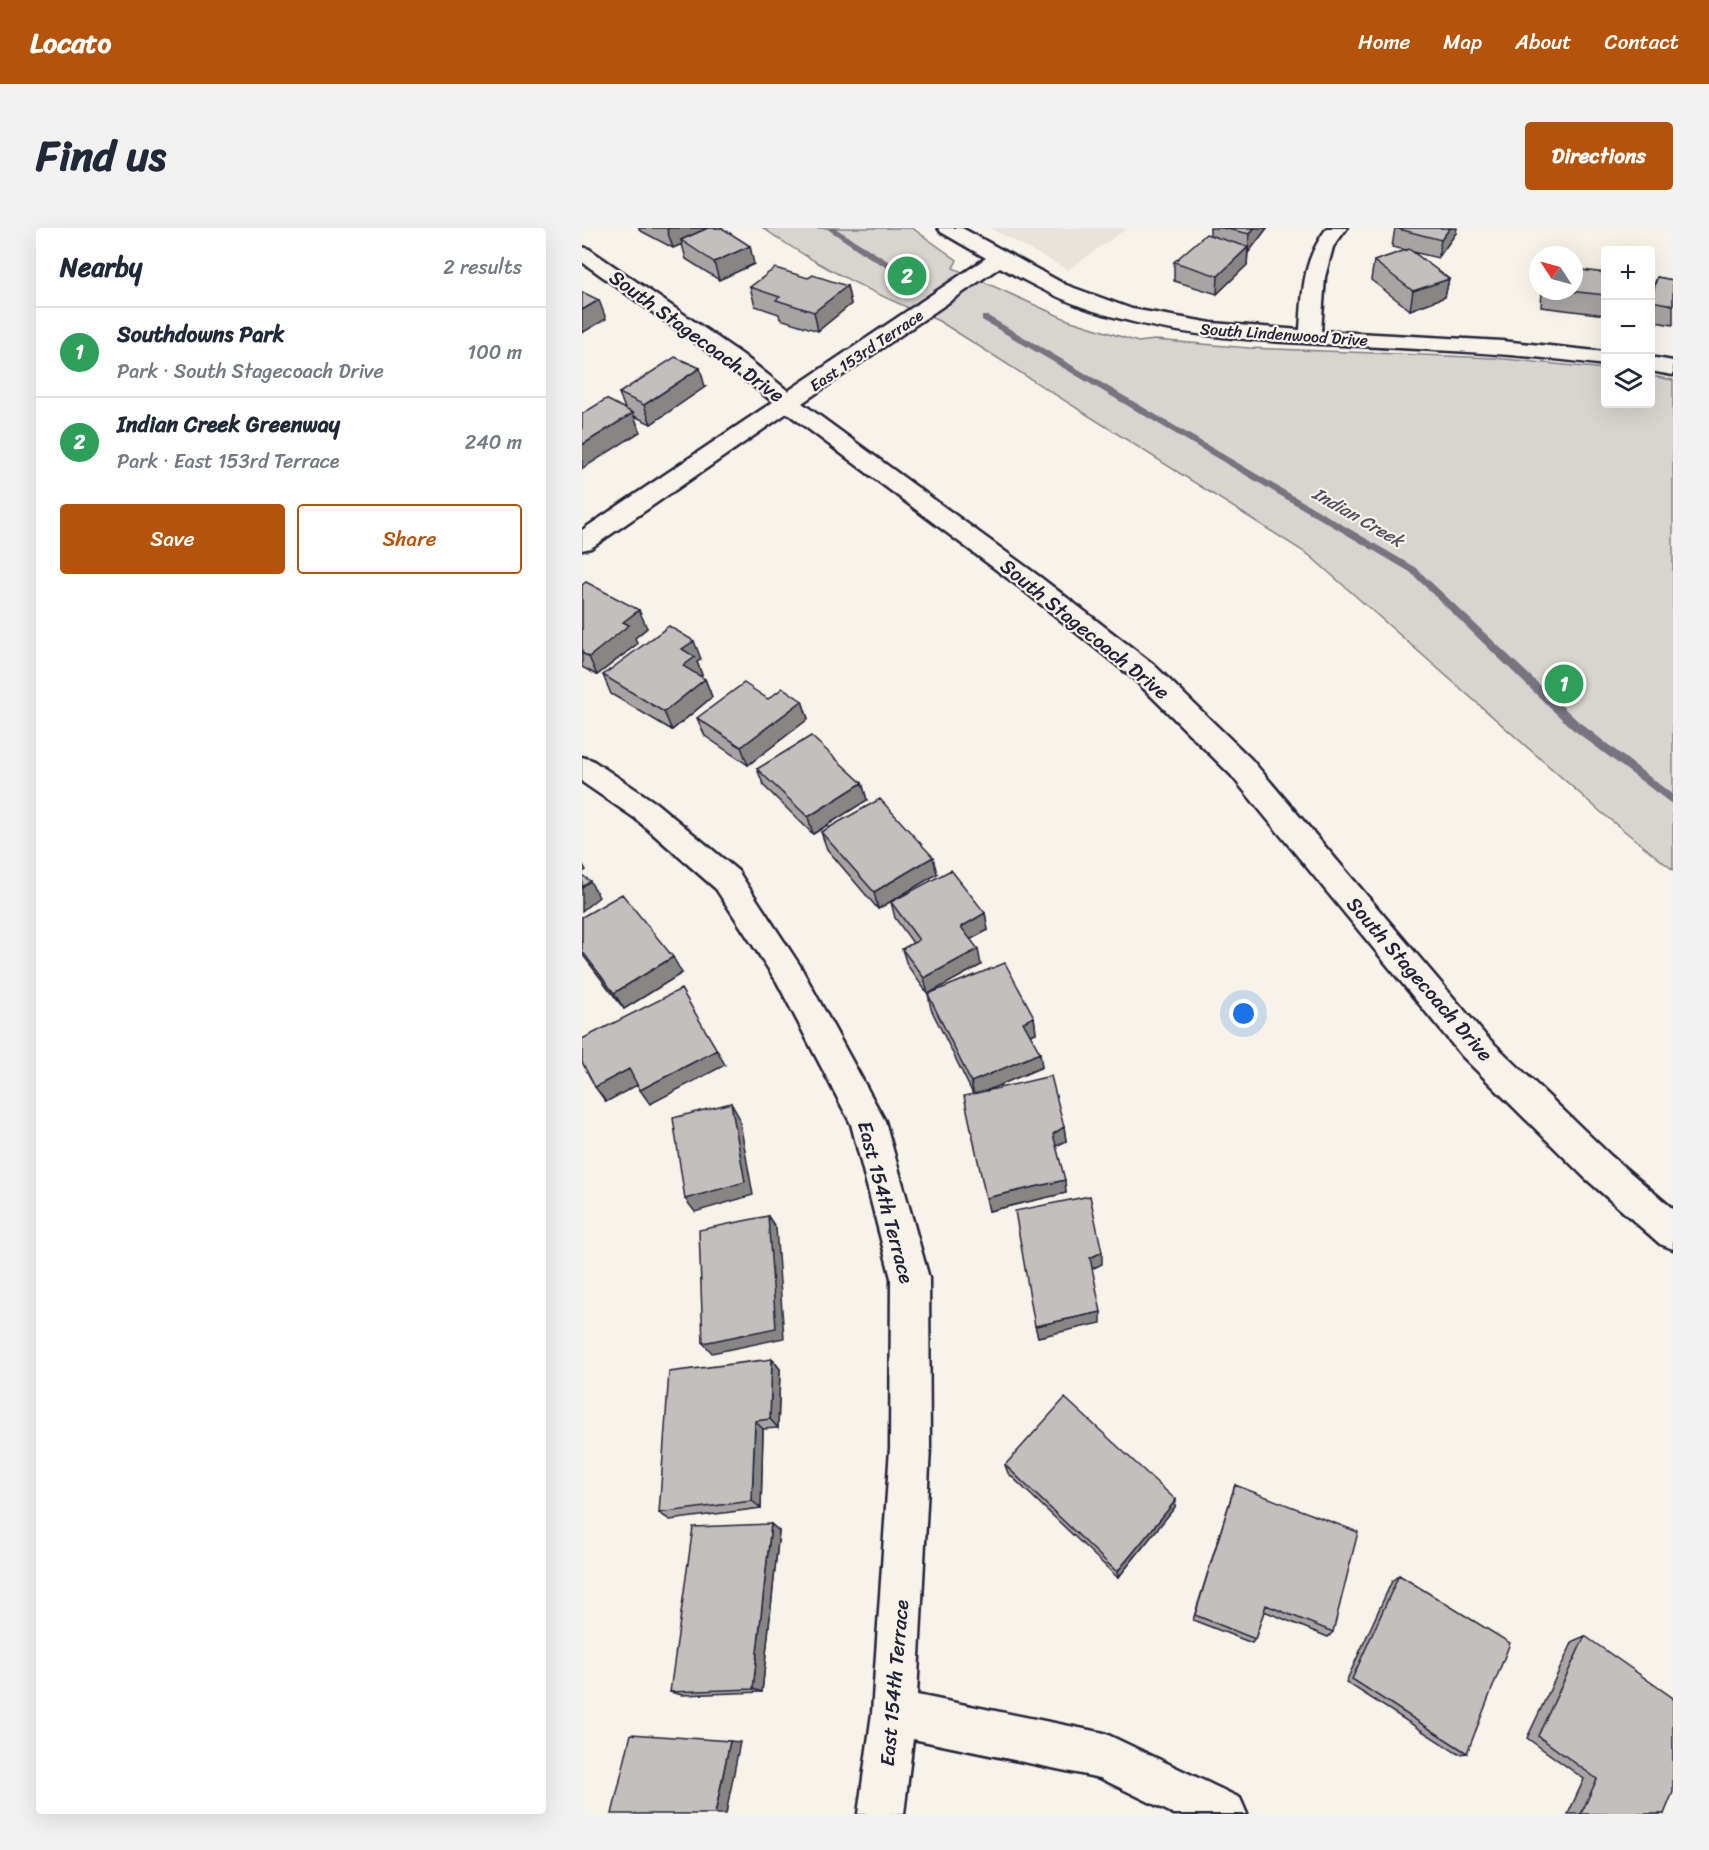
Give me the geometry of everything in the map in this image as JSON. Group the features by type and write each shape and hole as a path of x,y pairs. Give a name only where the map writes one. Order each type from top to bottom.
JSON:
{"street":[{"name":"South Lindenwood Drive","path":"948,228 1041,280 1096,305 1162,323 1235,334 1486,346 1601,358"},
{"path":"1310,337 1315,277 1323,248 1337,228"},
{"name":"East 153rd Terrace","path":"582,542 1001,257"},
{"name":"South Stagecoach Drive","path":"585,260 735,360 1031,583 1143,671 1241,767 1474,1046 1598,1167 1673,1232"},
{"path":"1655,365 1673,368"},
{"name":"East 154th Terrace","path":"582,768 646,811 727,880 788,974 868,1121 910,1278 910,1448 894,1713 881,1814"},
{"path":"894,1713 1104,1756 1224,1814"}],"shaded area":[{"path":"763,228 912,228 957,260 953,268 1068,320 1138,342 1155,340 1249,348 1494,358 1601,369 1601,408 1655,408 1655,377 1673,380 1673,870 1602,813 1309,555 939,321 848,279"},
{"path":"990,228 1127,228 1068,270"}],"building":[{"path":"708,228 722,228 750,246 714,262 681,240"},
{"path":"1222,228 1254,228 1250,234"},
{"path":"1395,228 1450,228 1441,240"},
{"path":"1206,234 1248,247 1218,276 1174,262"},
{"path":"1409,249 1449,279 1413,291 1374,261"},
{"path":"775,268 808,278 813,275 847,286 814,312 776,300 780,297 750,287"},
{"path":"1583,270 1601,272 1601,295 1583,293"},
{"path":"1657,277 1673,280 1673,305 1655,302"},
{"path":"582,292 599,300 582,310"},
{"path":"675,357 700,368 644,405 619,393"},
{"path":"606,399 633,413 582,445 582,414"},
{"path":"586,582 639,610 623,622 629,625 589,657 582,653 582,585"},
{"path":"669,626 694,641 682,649 695,657 683,666 705,679 664,712 603,675"},
{"path":"744,683 768,699 783,688 802,701 741,747 697,718"},
{"path":"811,736 862,783 808,817 757,769"},
{"path":"880,799 933,857 874,892 821,832"},
{"path":"951,870 985,913 961,927 978,949 924,978 902,949 919,940 891,902"},
{"path":"582,875 590,881 582,887"},
{"path":"622,894 673,957 614,993 582,951 582,917"},
{"path":"1005,963 1034,1017 1023,1022 1040,1053 971,1082 928,994"},
{"path":"681,989 717,1050 640,1090 629,1069 595,1087 582,1062 582,1039"},
{"path":"1051,1076 1064,1127 1053,1134 1065,1180 986,1198 964,1096"},
{"path":"731,1103 745,1182 685,1199 673,1118"},
{"path":"1090,1196 1102,1252 1090,1258 1101,1312 1035,1326 1015,1211"},
{"path":"768,1216 776,1328 703,1343 699,1230"},
{"path":"772,1359 770,1419 755,1421 752,1501 659,1513 669,1372"},
{"path":"1065,1398 1176,1500 1117,1572 1005,1465"},
{"path":"1235,1485 1358,1532 1333,1632 1266,1605 1255,1639 1195,1615"},
{"path":"771,1524 753,1689 670,1692 693,1527"},
{"path":"1399,1575 1510,1643 1467,1753 1352,1679"},
{"path":"1585,1636 1673,1698 1673,1792 1664,1814 1581,1814 1597,1779 1538,1736"},
{"path":"631,1734 730,1741 715,1814 612,1814"}],"waterway":[{"name":"Indian Creek","path":"830,228 908,276"},
{"name":"Indian Creek","path":"985,318 1413,570 1575,725 1673,801"}],"place":[{"name":"Indian Creek Greenway","path":"907,276"},
{"name":"Southdowns Park","path":"1564,684"}]}
